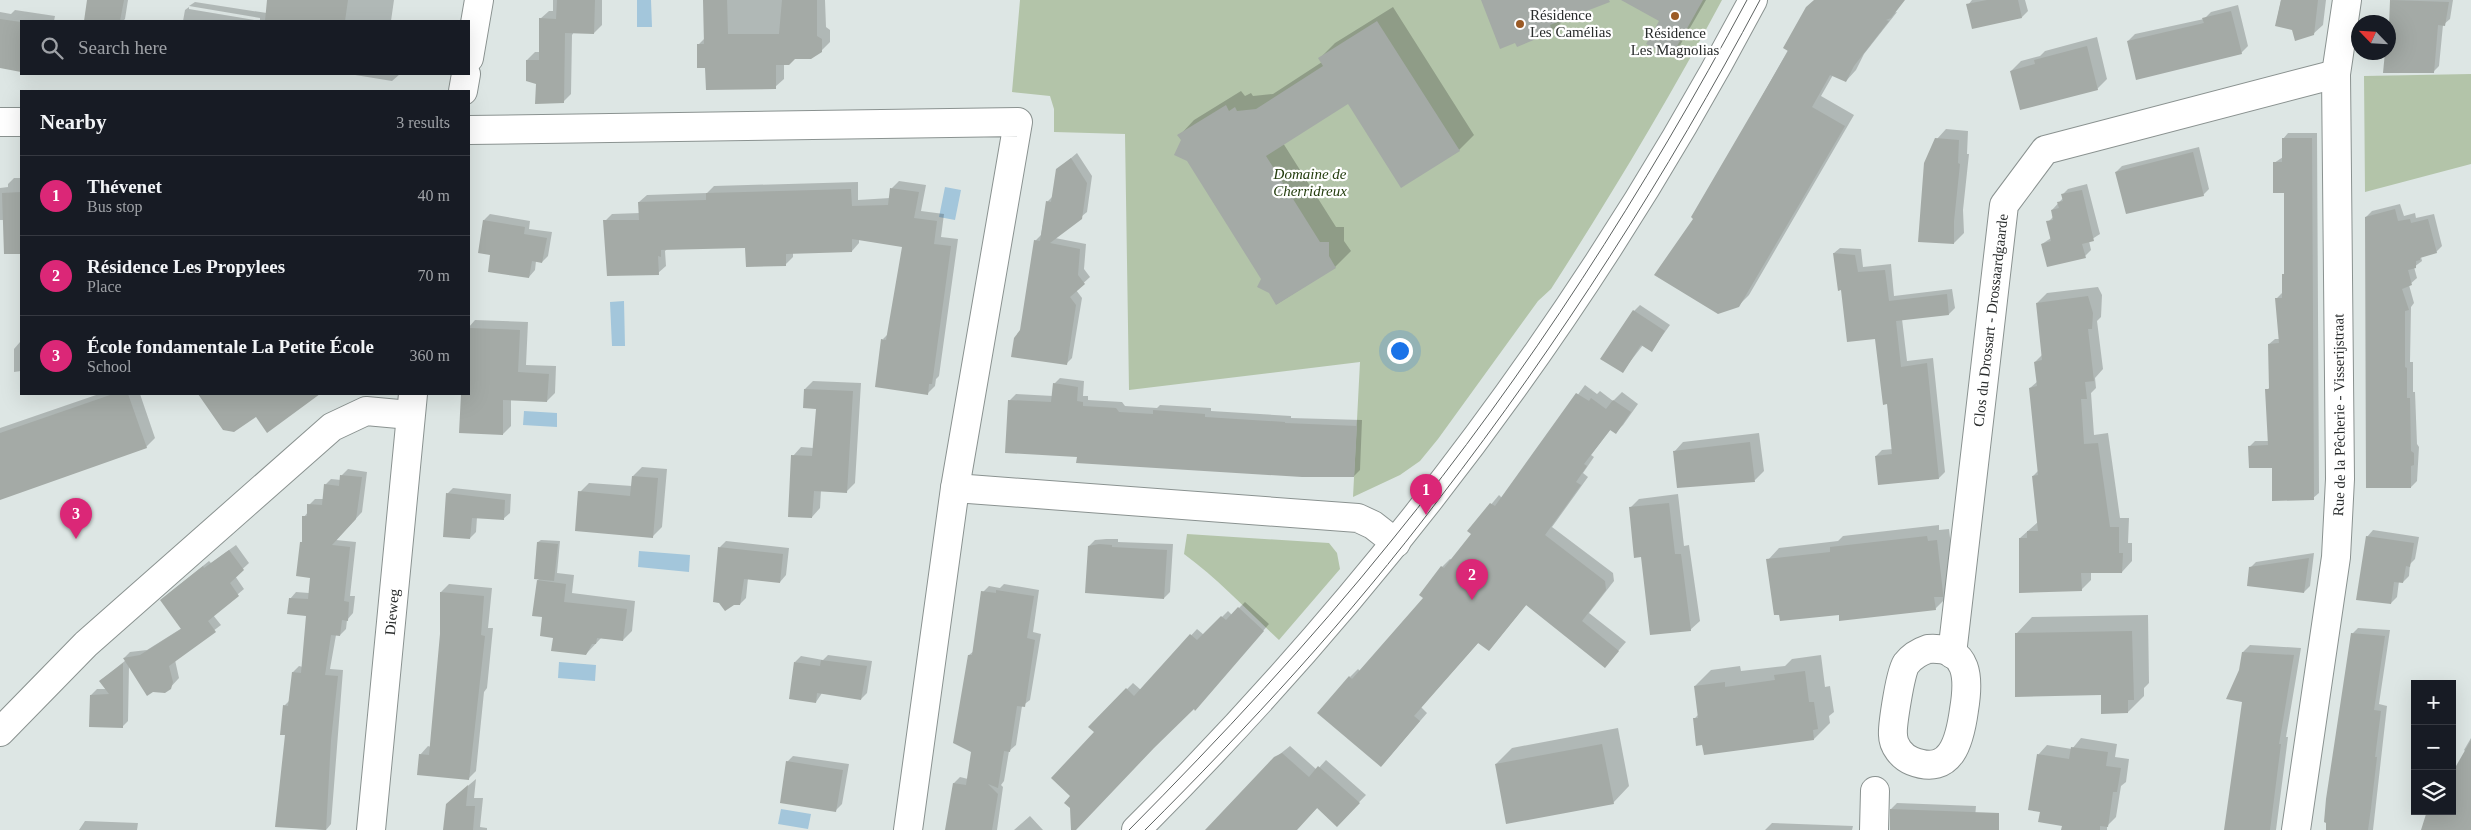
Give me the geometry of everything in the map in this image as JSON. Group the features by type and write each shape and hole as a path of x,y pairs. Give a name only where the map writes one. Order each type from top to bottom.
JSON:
{"street":[{"path":"470,52 479,0"},
{"path":"1136,830 1305,652 1396,543 1488,424 1584,286 1633,211 1694,109 1753,0"},
{"name":"Rue de la Pêcherie - Visserijstraat","path":"2296,830 2336,557 2340,489 2336,74 2347,0"},
{"name":"Clos du Drossart - Drossaardgaarde","path":"1952,654 2004,205 2045,150 2336,74"},
{"path":"463,90 466,75"},
{"path":"0,122 20,122"},
{"path":"470,130 1018,122 955,488 908,830"},
{"path":"0,732 86,644 332,427 366,411 412,404"},
{"name":"Dieweg","path":"371,830 412,404"},
{"path":"955,488 1358,518 1373,525 1396,543"},
{"path":"1874,830 1875,791"}],"green space":[{"name":"Domaine de Cherridreux","path":"1020,0 1722,0 1640,146 1551,289 1538,301 1420,461 1400,475 1353,497 1360,362 1129,390 1125,134 1054,132 1054,109 1050,96 1012,92"},
{"path":"2471,74 2471,164 2365,192 2364,76"},
{"path":"1187,534 1329,543 1337,553 1340,569 1279,640 1221,585 1184,554"}],"water":[{"path":"637,0 651,0 652,27 637,27"},
{"path":"945,187 961,190 955,220 939,217"},
{"path":"624,301 625,346 612,346 610,302"},
{"path":"524,411 557,413 557,427 523,425"},
{"path":"639,551 690,555 689,572 638,567"},
{"path":"559,662 596,665 595,681 558,678"},
{"path":"781,809 811,814 808,829 778,824"}],"building":[{"path":"87,0 124,0 120,20 84,20"},
{"path":"267,0 348,0 345,20 265,20"},
{"path":"557,0 595,0 594,34 565,33 564,103 535,104 536,84 526,81 526,60 539,60 539,18 556,19"},
{"path":"703,0 727,0 728,34 779,34 782,0 817,0 817,36 822,39 822,52 811,59 795,59 789,65 776,65 776,89 706,90 705,68 697,68 697,44 704,44"},
{"name":"Résidence Les Camélias","path":"1481,0 1609,0 1610,2 1550,25 1553,32 1517,47 1515,43 1500,49"},
{"name":"Résidence Les Magnolias","path":"1621,0 1703,0 1671,57 1646,44 1659,21"},
{"path":"1814,0 1905,0 1891,18 1886,20 1889,21 1854,66 1846,82 1830,75 1812,107 1845,126 1739,307 1718,314 1654,275 1693,219 1691,217 1788,51 1783,48 1806,7"},
{"path":"1987,0 2018,0 2022,18 1972,29 1966,4"},
{"path":"2281,0 2318,0 2314,35 2295,41 2292,30 2275,26"},
{"path":"2390,0 2449,2 2445,26 2438,25 2434,73 2383,73 2384,60 2396,60 2396,15 2389,15"},
{"path":"2231,11 2242,54 2136,80 2127,41 2204,23 2202,18"},
{"path":"0,19 20,22 20,72 0,68"},
{"path":"1377,21 1460,151 1401,188 1348,104 1266,156 1320,242 1329,242 1329,256 1336,268 1276,305 1269,293 1257,287 1261,279 1187,161 1174,155 1181,140 1177,135 1226,105 1229,111 1235,107 1237,111 1256,109 1323,66 1318,58"},
{"path":"2087,46 2098,90 2020,110 2010,71 2035,64 2034,60"},
{"path":"1935,138 1959,140 1958,163 1960,164 1954,221 1954,244 1918,242 1924,163"},
{"path":"2282,138 2312,138 2314,500 2272,501 2272,468 2249,468 2248,446 2268,445 2265,389 2269,389 2268,344 2279,343 2275,298 2282,298 2282,274 2284,274 2284,193 2273,193 2273,162 2282,162"},
{"path":"2193,152 2204,196 2126,214 2115,172"},
{"path":"1071,158 1087,183 1082,219 1050,243 1080,249 1078,275 1085,284 1070,297 1076,305 1067,365 1011,357 1014,338 1020,330 1034,240 1040,241 1046,201 1051,202 1056,169"},
{"path":"890,188 919,192 914,218 937,221 934,244 951,246 932,384 929,384 928,395 875,387 881,339 886,340 902,247 852,239 852,252 786,254 786,266 746,267 745,248 661,250 661,257 658,256 659,275 607,276 603,220 639,220 638,202 706,200 706,193 851,189 852,206 888,205"},
{"path":"2082,190 2094,241 2082,244 2086,258 2047,267 2041,244 2051,241 2046,221 2053,220 2051,210 2059,208 2057,202 2063,201 2061,194"},
{"path":"20,192 20,254 4,254 2,193"},
{"path":"2395,209 2398,221 2410,219 2411,223 2428,219 2437,253 2416,261 2416,268 2408,270 2412,285 2402,289 2409,310 2405,311 2405,367 2407,368 2407,398 2410,398 2411,451 2414,453 2414,465 2411,466 2411,488 2366,488 2365,217"},
{"path":"483,220 525,227 524,234 547,238 542,263 532,261 529,278 488,272 490,255 478,253"},
{"path":"1833,253 1855,255 1858,272 1885,270 1889,301 1947,294 1949,315 1896,321 1901,367 1927,363 1939,479 1878,485 1875,456 1892,454 1887,404 1883,405 1875,339 1847,342 1841,290 1838,291"},
{"path":"2088,296 2093,313 2092,329 2088,329 2094,381 2085,382 2087,399 2081,399 2084,444 2098,443 2110,527 2119,527 2119,553 2123,553 2122,573 2081,573 2082,591 2019,593 2019,538 2027,538 2027,531 2038,531 2032,476 2038,475 2029,388 2037,386 2034,362 2042,360 2036,303"},
{"path":"1633,310 1665,331 1652,352 1641,345 1623,373 1600,359"},
{"path":"470,328 520,330 518,372 549,374 547,402 503,400 503,435 459,433 461,395 470,395"},
{"path":"1053,383 1078,387 1077,401 1083,402 1083,406 1116,408 1119,412 1153,414 1153,410 1205,414 1205,417 1357,426 1354,477 1302,477 1076,463 1077,457 1005,453 1008,400 1051,402"},
{"path":"804,389 853,391 847,493 814,491 812,518 788,517 791,455 812,456 816,409 803,408"},
{"path":"1576,393 1589,401 1591,398 1606,409 1613,400 1631,412 1616,434 1610,430 1584,464 1587,466 1576,482 1581,485 1545,535 1605,581 1606,590 1582,621 1619,651 1605,668 1526,605 1489,651 1478,643 1414,716 1420,721 1381,767 1317,713 1349,676 1352,679 1423,598 1419,595 1441,566 1444,568 1471,534 1467,531 1490,503 1495,506"},
{"path":"110,395 128,395 147,448 0,500 0,433"},
{"path":"199,395 319,395 267,433 256,417 234,432 223,430"},
{"path":"1750,442 1755,482 1677,488 1673,451"},
{"path":"340,475 362,477 356,519 332,545 350,547 344,601 349,602 348,621 342,620 340,636 331,635 325,675 338,676 331,740 326,830 275,827 285,735 280,735 283,705 288,706 292,672 301,673 306,616 287,614 289,598 308,599 310,578 296,576 300,542 302,542 302,516 307,516 307,504 322,505 324,484 339,486"},
{"path":"632,476 658,478 653,538 575,531 578,491 630,496"},
{"path":"446,493 505,500 504,520 472,518 470,539 443,537"},
{"path":"1669,503 1675,554 1681,554 1691,631 1650,635 1641,557 1634,558 1629,507"},
{"path":"1927,536 1928,541 1937,540 1943,597 1934,597 1936,610 1839,621 1839,615 1780,621 1779,615 1774,615 1766,559 1830,552 1830,547"},
{"path":"2366,536 2414,543 2410,567 2406,566 2403,583 2394,582 2391,604 2356,600"},
{"path":"537,542 558,544 554,581 534,579"},
{"path":"1099,544 1112,545 1112,547 1167,550 1164,599 1085,593 1088,546"},
{"path":"718,547 783,554 780,583 744,579 740,605 734,605 725,611 719,603 713,602"},
{"path":"229,550 244,570 230,583 239,596 208,621 216,632 169,666 173,682 171,689 165,693 153,692 147,696 123,658 140,655 181,629 160,600 203,566 204,568"},
{"path":"2309,558 2304,593 2247,586 2249,567"},
{"path":"537,580 566,584 564,602 627,609 623,641 597,638 596,644 592,644 586,655 551,651 553,638 540,636 542,617 532,616"},
{"path":"996,590 1034,596 1027,638 1035,640 1025,707 1017,706 1010,752 1004,751 998,788 988,784 998,794 992,830 945,830 953,783 966,785 971,752 953,743 968,655 972,655 981,591 996,593"},
{"path":"440,592 484,596 481,635 485,636 469,780 417,775 419,754 429,755 440,634"},
{"path":"1238,607 1264,631 1195,711 1194,709 1154,748 1076,830 1071,830 1070,808 1064,803 1070,796 1051,778 1094,732 1088,727 1126,688 1134,696 1190,634 1197,640 1221,616 1226,620"},
{"path":"2132,631 2134,700 2128,700 2128,713 2101,714 2101,695 2015,697 2015,633"},
{"path":"2351,633 2385,636 2374,710 2381,711 2371,808 2368,830 2326,830 2326,823 2324,822 2326,799"},
{"path":"2242,652 2294,655 2279,744 2281,744 2270,830 2224,830 2242,702 2226,699 2239,670"},
{"path":"821,660 867,666 861,700 817,693 816,703 789,699 794,662 820,666"},
{"path":"123,663 123,728 89,727 90,695 109,694 99,681"},
{"path":"1805,671 1809,702 1814,702 1818,729 1813,730 1814,740 1704,755 1702,745 1696,746 1693,718 1698,718 1694,686 1725,682 1725,687 1775,680 1774,675"},
{"path":"2471,740 2471,830 2421,830 2426,815 2456,815 2456,766"},
{"path":"1602,744 1614,804 1506,824 1495,764"},
{"path":"2071,747 2108,752 2106,766 2121,768 2117,792 2113,792 2108,827 2100,826 2100,830 2061,830 2062,826 2038,822 2040,812 2028,810 2037,754 2069,759"},
{"path":"1282,753 1309,777 1318,766 1360,803 1337,827 1317,808 1297,830 1205,830 1274,757"},
{"path":"786,761 843,770 836,812 780,803"},
{"path":"468,785 466,806 475,806 473,830 443,830 446,804"},
{"path":"1890,809 1999,813 1999,830 1890,830"}],"tram line":[{"path":"1129,830 1297,652 1361,578 1442,477 1537,346 1582,279 1668,141 1747,0"},
{"path":"1145,830 1298,670 1405,543 1484,440 1610,256 1688,130 1760,0"}],"place":[{"name":"Résidence Les Magnolias","path":"1675,16"},
{"name":"Résidence Les Camélias","path":"1520,24"},
{"name":"Thévenet","path":"1426,515"},
{"name":"École fondamentale La Petite École","path":"76,539"},
{"name":"Résidence Les Propylees","path":"1472,600"}]}
